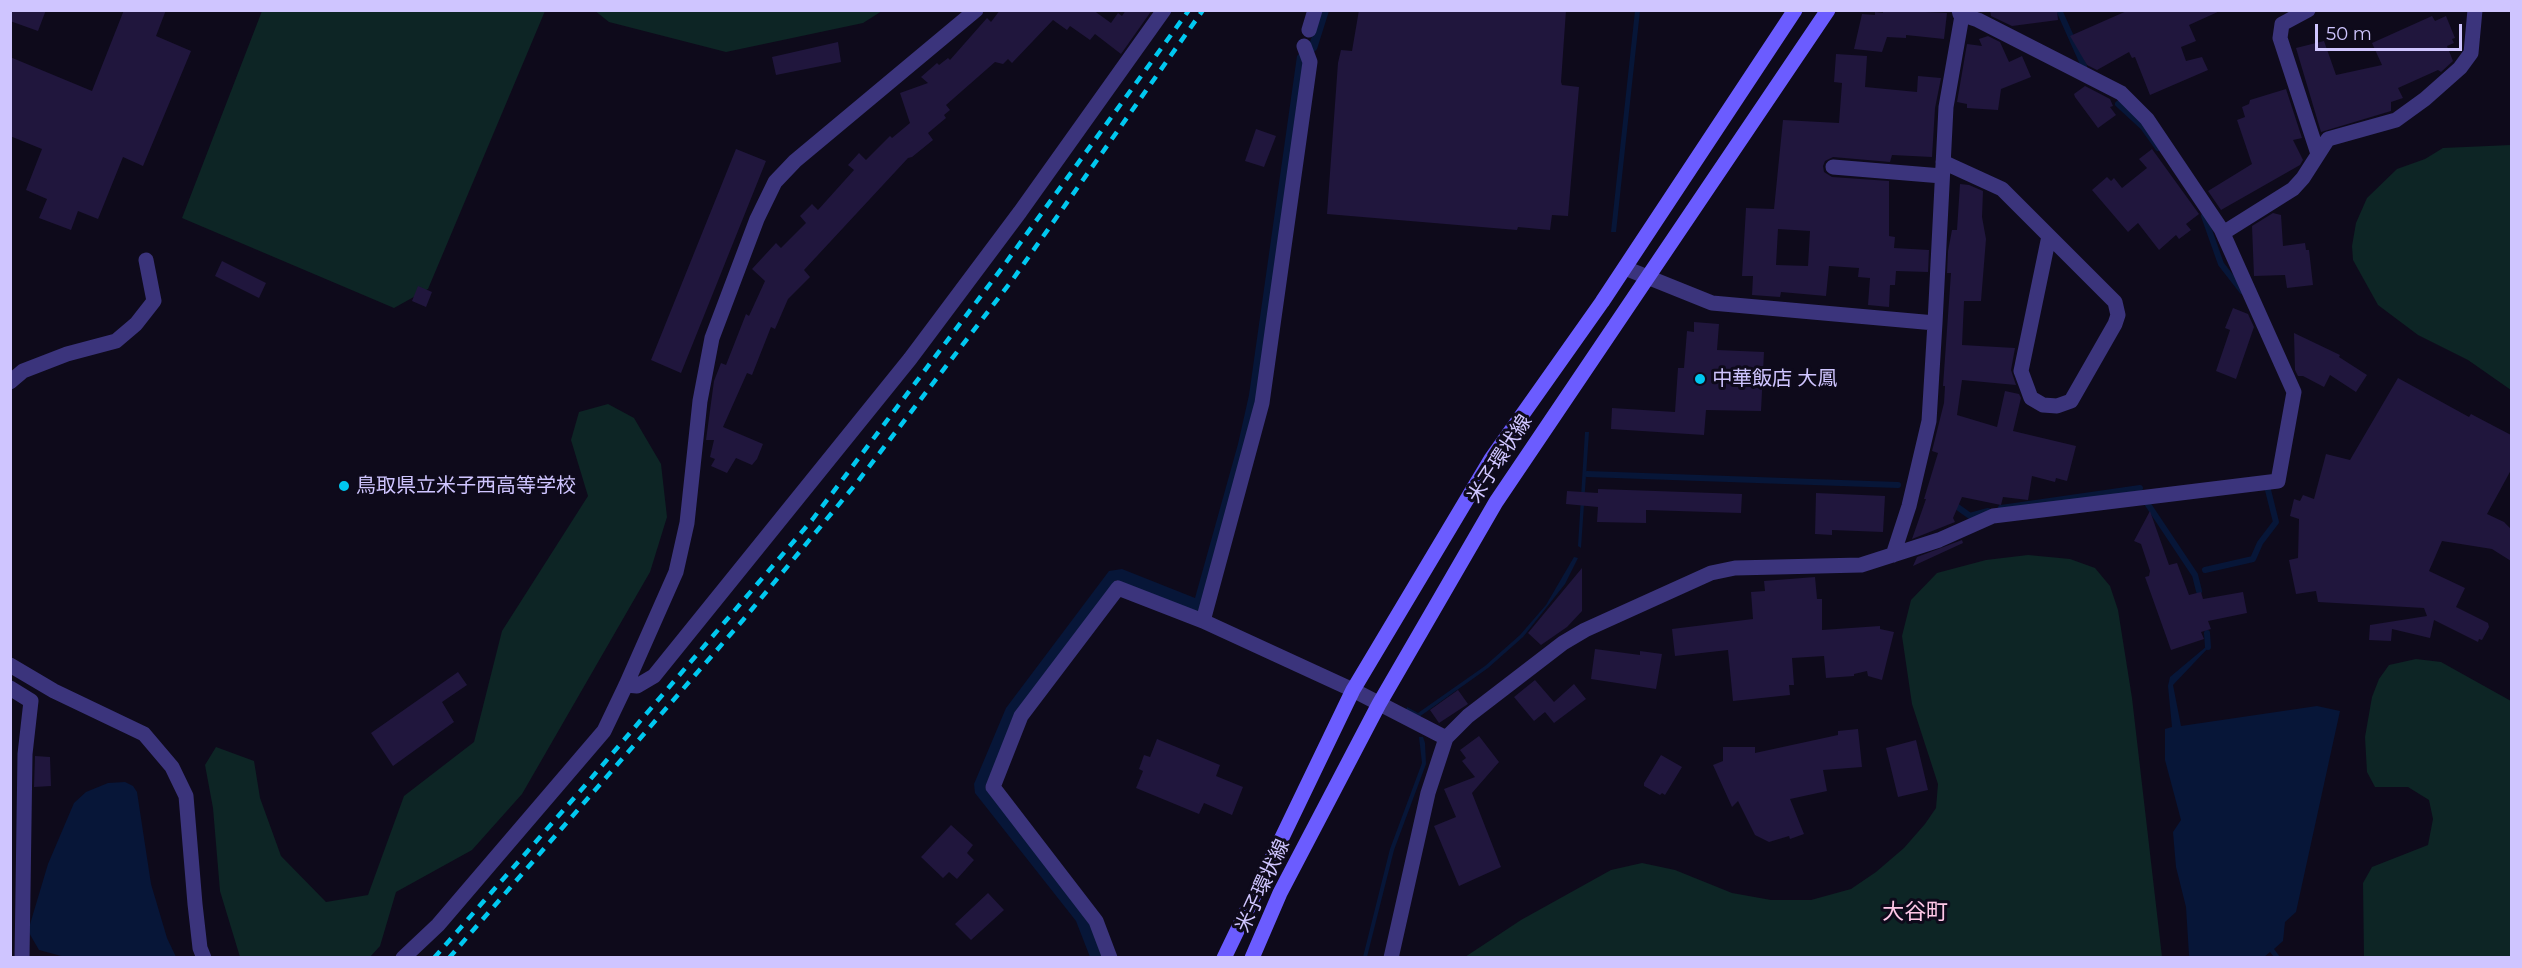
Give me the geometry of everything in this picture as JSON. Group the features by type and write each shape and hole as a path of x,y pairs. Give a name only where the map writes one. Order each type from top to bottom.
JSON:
{"main road":[{"name":"米子環状線","path":"1224,957 1353,690 1491,459 1625,268 1795,10"},
{"name":"米子環状線","path":"1252,957 1280,893 1379,704 1496,501 1828,10"}],"street":[{"path":"403,957 438,926 604,731 676,572 687,523 700,401 712,338 757,219 775,182 795,160 976,10"},
{"path":"626,685 637,686 654,676 910,359 1020,212 1164,10"},
{"path":"1309,30 1315,10"},
{"path":"2308,10 2282,24 2280,38 2318,154"},
{"path":"2223,233 2293,189 2303,178 2328,139 2396,120 2460,68 2471,53 2475,10"},
{"path":"1391,957 1428,793 1446,738 1468,716 1563,643 1585,630 1711,573 1768,566 1861,565 1893,555 1939,540 1993,516 2278,481 2294,392 2223,233 2147,118 2121,93 1960,12 1946,106 1929,422 1909,506 1893,555"},
{"path":"1203,621 1262,403 1310,62 1304,46"},
{"path":"1833,167 1942,169 2002,189 2049,236 2115,302 2117,308 2115,324 2071,401 2056,406 2043,405 2031,398 2021,371 2049,236"},
{"path":"10,382 23,371 67,354 116,341 129,330 154,301 146,260"},
{"path":"1625,268 1712,303 1935,322"},
{"path":"1110,957 1096,921 993,787 1021,716 1118,588 1203,621 1353,690 1446,738"},
{"path":"10,665 54,691 144,735 172,767 186,796 195,904 200,948 204,957"},
{"path":"10,687 31,701 25,754 22,957"}],"green space":[{"path":"594,10 882,11 863,23 726,52 609,22"},
{"path":"262,11 545,11 428,289 394,308 182,218"},
{"path":"2512,145 2511,390 2468,360 2418,335 2378,305 2353,260 2352,246 2356,223 2367,198 2397,169 2425,159 2443,148"},
{"path":"608,404 634,418 661,464 667,517 650,572 522,794 472,850 396,892 380,946 370,957 240,957 220,891 213,808 205,765 216,747 254,761 260,798 281,856 326,902 368,895 404,796 474,742 502,631 588,496 571,440 579,412"},
{"path":"2028,555 2070,559 2095,568 2110,586 2118,610 2132,698 2162,957 1465,957 1521,920 1611,870 1642,863 1675,870 1732,893 1771,900 1811,900 1851,889 1876,872 1904,848 1936,808 1938,784 1912,704 1902,636 1911,600 1937,573 1986,560"},
{"path":"2416,659 2441,662 2511,701 2511,957 2364,957 2363,883 2372,867 2428,845 2433,819 2429,800 2408,787 2375,787 2367,772 2365,737 2372,697 2379,679 2389,665"}],"water":[{"path":"1320,11 1329,11 1317,49 1304,63 1256,403 1200,613 1116,580 1016,714 985,787 1092,925 1104,957 1090,957 1076,921 975,793 974,784 1006,708 1109,571 1122,569 1195,598 1238,444 1249,395 1297,56 1310,42"},
{"path":"1635,11 1640,11 1616,232 1611,232"},
{"path":"1585,432 1589,432 1581,548 1578,546"},
{"path":"1574,557 1578,558 1565,584 1523,637 1488,668 1419,717 1406,710 1407,707 1418,713 1485,666 1520,635 1546,605"},
{"path":"2208,641 2210,646 2173,685 2181,726 2317,706 2340,711 2296,912 2285,922 2283,941 2274,949 2280,957 2274,957 2270,952 2263,958 2190,958 2189,955 2186,907 2176,867 2173,832 2181,820 2165,760 2165,729 2172,727 2168,686 2170,677 2207,646"},
{"path":"1419,737 1423,737 1425,743 1426,764 1394,850 1367,957 1363,957 1390,849 1422,763"},
{"path":"125,782 133,786 137,792 151,884 167,938 176,957 65,957 39,950 28,931 48,864 74,803 86,792 108,783"}],"building":[{"path":"10,10 46,10 38,31 10,21"},
{"path":"124,10 166,10 156,36 191,51 143,166 123,157 98,219 78,211 71,230 39,218 47,199 26,190 42,149 10,136 10,57 92,91"},
{"path":"1000,10 1093,10 1111,23 1118,13 1122,16 1126,10 1152,10 1121,54 1095,34 1090,40 1070,26 1067,30 1053,20 1012,63 1008,59 1003,64 995,62 946,105 950,110 944,115 946,118 928,133 933,140 908,158 804,270 810,277 788,299 775,329 771,327 752,375 747,373 723,427 763,444 757,459 752,465 736,458 727,473 711,466 715,459 710,457 714,440 706,440 714,381 721,363 726,365 746,314 749,316 765,281 752,269 776,243 781,248 806,223 800,216 812,204 818,210 854,170 848,165 859,153 866,160 890,136 892,138 910,123 900,93 928,83 921,77 937,63 939,65 948,58 950,60 987,18 991,22"},
{"path":"1359,10 1566,10 1561,82 1562,85 1579,87 1568,216 1552,215 1550,230 1518,227 1517,230 1327,214 1338,63 1341,50 1352,51"},
{"path":"1883,10 1947,13 1944,39 1906,35 1906,38 1887,37 1882,52 1854,49 1862,14 1875,15 1875,12 1883,13"},
{"path":"1990,10 2057,10 2058,20 2012,26 1991,16"},
{"path":"2129,10 2222,10 2189,25 2196,41 2181,47 2186,61 2202,57 2208,70 2150,95 2135,57 2132,58 2129,52 2097,70 2087,65 2070,36"},
{"path":"2432,16 2435,21 2446,16 2455,38 2452,39 2454,43 2447,46 2453,61 2441,72 2438,70 2398,88 2403,98 2391,102 2391,111 2321,132 2296,48 2324,41 2336,75 2382,65 2372,43"},
{"path":"1988,36 2000,42 2009,62 2022,56 2031,77 2001,89 1998,110 1967,108 1967,104 1957,102 1967,44 1982,46 1979,39"},
{"path":"838,42 841,62 776,75 772,57"},
{"path":"1836,54 1867,56 1865,87 1917,92 1918,76 1941,78 1935,108 1932,157 1892,155 1890,162 1833,157 1825,161 1823,166 1824,172 1832,177 1889,181 1889,236 1895,237 1894,248 1929,250 1928,272 1896,271 1895,285 1890,285 1889,307 1868,305 1870,278 1858,277 1859,268 1829,266 1826,296 1781,292 1780,297 1752,295 1753,276 1742,276 1746,208 1774,209 1783,120 1839,123 1842,83 1834,82","holes":["1778,229 1810,231 1808,266 1776,265"]},
{"path":"2085,86 2110,99 2113,106 2110,107 2116,115 2098,128 2074,94"},
{"path":"2286,89 2302,138 2293,140 2303,160 2300,165 2221,210 2208,191 2252,164 2237,120 2245,117 2242,107 2249,104 2250,100"},
{"path":"1256,129 1276,136 1264,167 1245,161"},
{"path":"736,149 766,161 681,373 651,360"},
{"path":"2152,149 2199,214 2186,224 2191,230 2179,239 2176,235 2159,250 2138,223 2128,232 2092,190 2107,177 2111,181 2114,178 2122,188 2147,168 2139,159"},
{"path":"1960,184 1983,191 1982,217 1986,239 1981,301 1964,301 1962,345 2015,348 2011,370 2016,385 1962,380 1957,415 1997,427 2005,391 2019,394 2021,398 2013,431 2076,446 2067,481 2056,478 2055,482 2032,476 2028,500 2003,497 2001,505 1962,497 1953,518 1955,522 1912,539 1926,499 1924,499 1938,453 1932,451 1944,403 1945,386 1943,386 1951,273 1947,273 1948,251 1952,230 1957,230"},
{"path":"2273,213 2281,215 2283,246 2305,243 2306,250 2309,250 2313,285 2287,288 2285,275 2254,276 2252,226"},
{"path":"222,261 266,283 259,298 215,276"},
{"path":"418,286 432,292 426,307 412,301"},
{"path":"2233,308 2248,314 2254,327 2236,379 2216,371 2230,330 2225,328"},
{"path":"1694,322 1719,324 1717,350 1764,352 1761,411 1706,410 1704,435 1611,429 1612,408 1675,412 1678,368 1684,368 1687,331 1694,332"},
{"path":"2294,333 2340,355 2339,357 2367,375 2356,392 2330,375 2324,387 2303,376 2298,376 2295,370"},
{"path":"2398,378 2469,417 2471,414 2511,435 2511,470 2487,514 2504,522 2511,529 2511,561 2492,549 2442,541 2429,571 2465,588 2456,607 2488,623 2489,627 2482,640 2479,639 2478,642 2434,620 2430,638 2392,629 2391,641 2369,640 2370,625 2427,616 2424,608 2318,602 2316,591 2296,594 2289,560 2298,558 2299,519 2290,516 2294,499 2300,501 2303,495 2314,499 2326,454 2350,460"},
{"path":"1598,489 1742,494 1741,513 1646,510 1646,523 1597,522 1598,507 1566,504 1567,491 1598,493"},
{"path":"1816,493 1885,496 1883,532 1832,530 1832,535 1815,534"},
{"path":"2150,511 2169,565 2177,563 2189,595 2201,592 2203,599 2243,592 2247,613 2208,621 2211,629 2201,632 2204,639 2171,650 2145,577 2149,576 2150,571 2141,544 2134,541"},
{"path":"1962,540 1963,543 1913,566 1917,557"},
{"path":"1582,568 1582,611 1567,627 1541,645 1528,633"},
{"path":"1815,577 1817,599 1822,599 1822,630 1880,626 1880,629 1894,632 1882,680 1868,676 1867,671 1854,674 1854,676 1826,678 1824,656 1792,658 1794,685 1789,685 1790,695 1733,701 1728,650 1675,656 1672,629 1753,619 1751,592 1765,591 1764,581"},
{"path":"1595,649 1640,655 1640,651 1662,654 1656,689 1591,679"},
{"path":"458,672 467,685 442,702 454,722 393,766 371,733"},
{"path":"1535,680 1554,702 1574,684 1586,699 1554,723 1545,712 1534,721 1514,697"},
{"path":"1458,690 1468,704 1439,723 1430,710"},
{"path":"1858,729 1862,767 1823,770 1827,791 1790,799 1804,834 1790,839 1789,836 1769,842 1755,835 1738,801 1732,807 1713,765 1723,761 1723,747 1755,747 1755,753 1838,735 1838,731"},
{"path":"1479,736 1499,762 1472,793 1501,867 1459,886 1434,826 1456,817 1444,789 1475,777 1462,761 1466,758 1460,750"},
{"path":"1157,739 1220,765 1216,776 1243,787 1232,815 1204,803 1199,814 1136,788 1143,771 1139,769 1144,755 1150,757"},
{"path":"1916,740 1928,790 1898,797 1886,748"},
{"path":"1661,755 1682,767 1665,795 1662,793 1660,795 1644,786"},
{"path":"35,756 50,757 51,786 34,787"},
{"path":"951,825 973,845 967,853 974,860 957,879 949,872 943,878 921,857"},
{"path":"988,893 1004,910 971,940 955,924"}],"waterway":[{"path":"2059,10 2084,66"},
{"path":"2118,104 2143,127 2158,148"},
{"path":"2204,216 2221,264 2242,291"},
{"path":"1587,474 1898,485"},
{"path":"2001,508 2140,488"},
{"path":"2205,570 2253,559 2260,543 2276,522 2268,490"},
{"path":"1952,503 1970,516 1988,511"},
{"path":"2147,503 2195,575 2199,591"},
{"path":"2207,633 2208,647"}],"railway":[{"path":"434,958 812,520 1002,268 1189,10"},
{"path":"449,958 743,620 855,485 1013,279 1203,10"}],"place":[{"name":"中華飯店 大鳳","path":"1700,379"},
{"name":"鳥取県立米子西高等学校","path":"344,486"}],"district":[{"name":"大谷町","path":"1915,913"}]}
